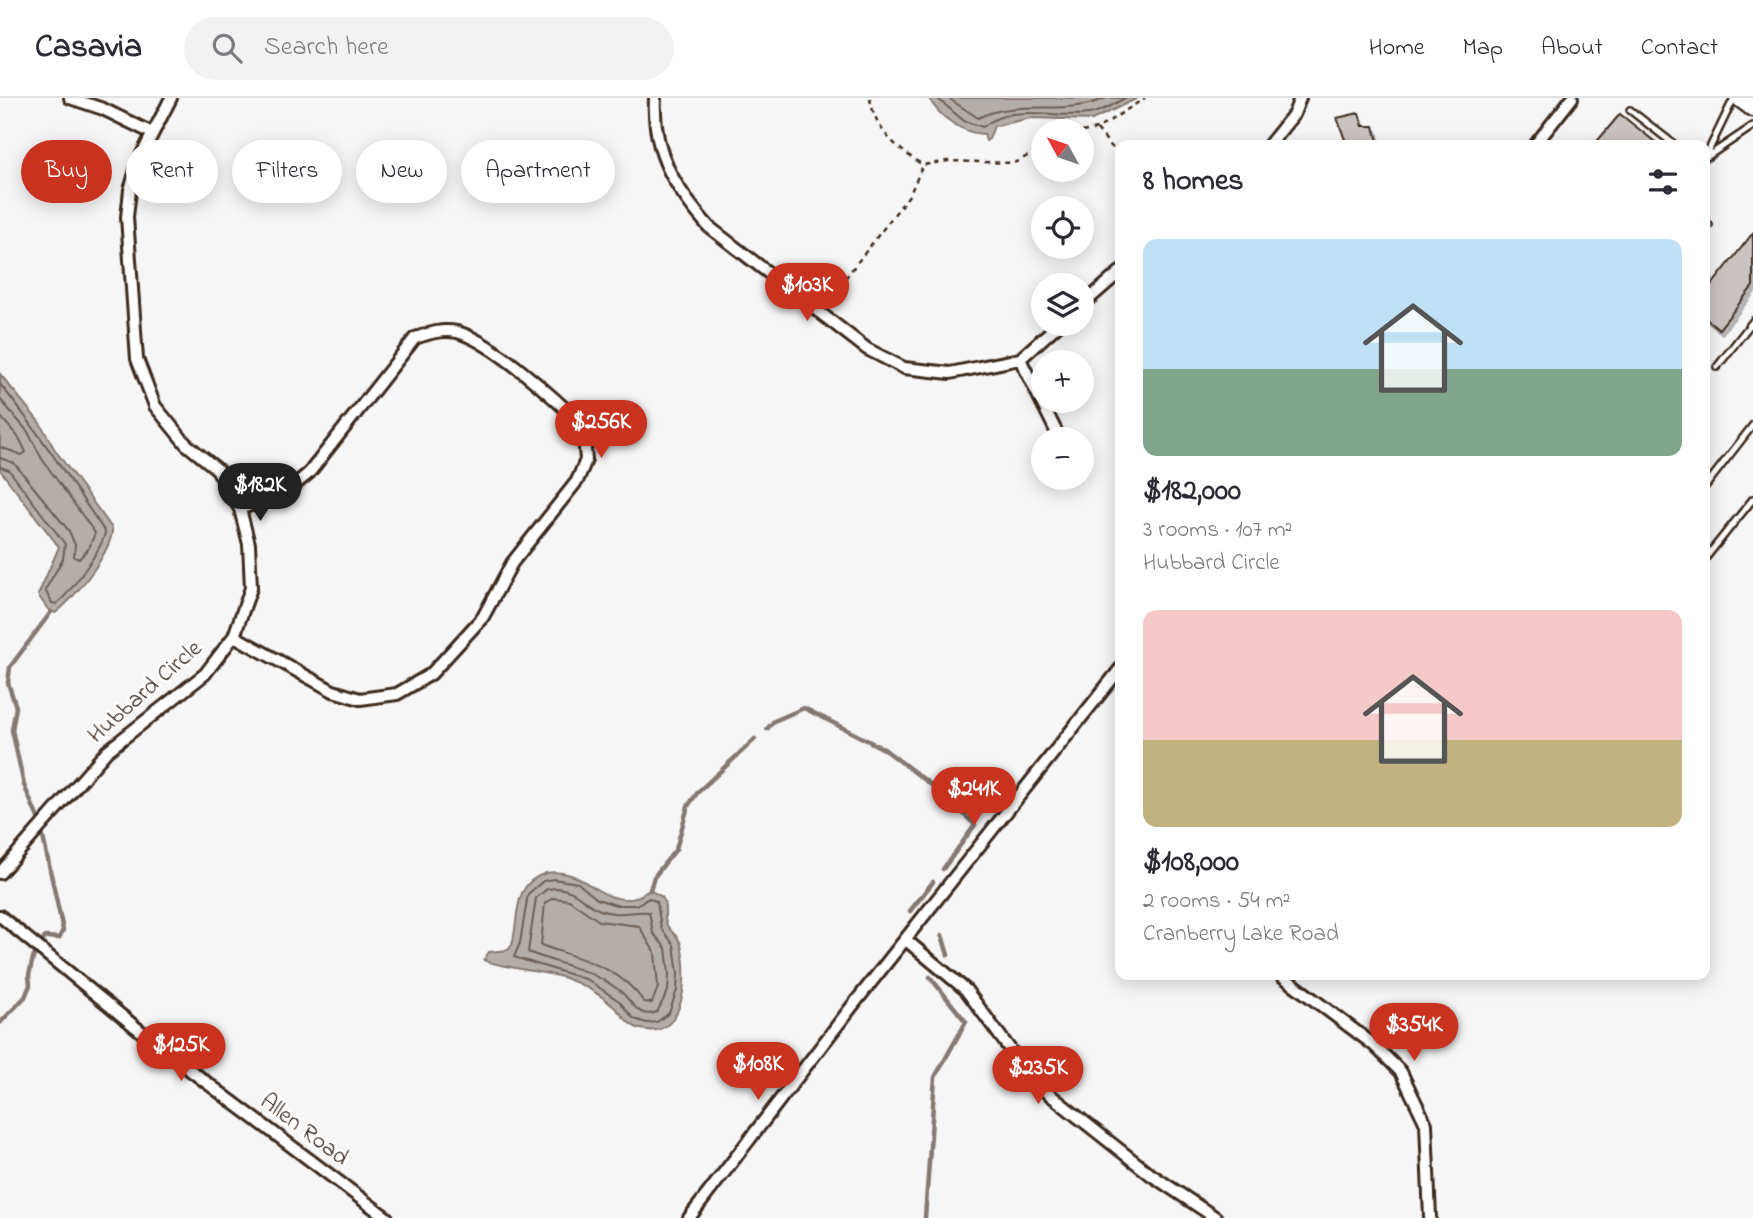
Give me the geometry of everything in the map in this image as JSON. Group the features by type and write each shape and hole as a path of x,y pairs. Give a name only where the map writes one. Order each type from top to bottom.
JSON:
{"main road":[{"path":"1741,98 1753,107"}],"street":[{"path":"70,98 103,109 152,133"},
{"name":"Hubbard Circle","path":"0,873 107,751 205,674 234,636 251,589 249,544 240,509 217,469 186,444 155,406 137,359 127,216 130,190 152,133 171,98"},
{"path":"655,98 653,127 671,176 691,207 709,227 867,349 904,368 950,373 1020,359 1046,336"},
{"path":"1273,140 1294,114 1300,98"},
{"path":"1539,140 1572,98"},
{"path":"1094,295 1115,276"},
{"path":"234,636 333,691 360,699 397,694 431,674 483,617 512,563 577,481 586,460 583,426 562,405 477,339 456,332 438,331 415,338 309,473 287,491 240,509"},
{"path":"1020,359 1054,427"},
{"path":"689,1218 906,940 1115,682"},
{"name":"Allen Road","path":"0,916 166,1052 387,1218"},
{"path":"906,940 966,990 991,1020 1021,1068 1035,1083 1150,1174 1216,1218"},
{"path":"1288,980 1374,1045 1401,1072 1426,1124 1430,1218"}],"lane":[{"path":"1710,150 1734,98"},
{"path":"1630,110 1669,140"},
{"path":"1710,156 1753,126"},
{"path":"1717,367 1753,321"},
{"path":"1710,480 1753,425"},
{"path":"1746,434 1753,440"},
{"path":"1710,553 1753,499"}],"path":[{"path":"870,98 873,114 881,130 923,165 948,161 1014,163 1031,154"},
{"path":"1094,130 1145,98"},
{"path":"1097,129 1115,151"},
{"path":"818,312 910,194 923,165"}],"water":[{"path":"929,98 1138,98 1094,119 1031,118 994,126 986,141 984,134 968,131 952,123"},
{"path":"0,374 40,423 55,450 112,528 106,549 91,574 55,613 47,608 38,595 59,547 0,470"},
{"path":"546,873 570,875 618,898 633,899 650,890 662,897 666,923 681,945 684,970 682,999 670,1023 660,1029 640,1029 602,997 576,982 484,960 489,952 508,950 512,945 522,893 535,878"}],"building":[{"path":"1359,113 1363,126 1374,126 1378,140 1345,140 1337,118"},
{"path":"1620,114 1653,140 1598,140"},
{"path":"1753,233 1753,286 1719,329 1710,322 1710,287"}],"waterway":[{"path":"0,1023 25,997 30,985 33,958 45,937 59,938 63,930 40,823 24,785 12,730 16,707 8,683 10,667 51,612"},
{"path":"767,729 774,721 804,708 884,749 942,793 975,825 943,869"},
{"path":"650,890 654,877 676,849 688,806 698,792 755,739"},
{"path":"910,911 933,882"},
{"path":"942,935 948,955"},
{"path":"925,1218 935,1077 966,1022 930,977"}]}
